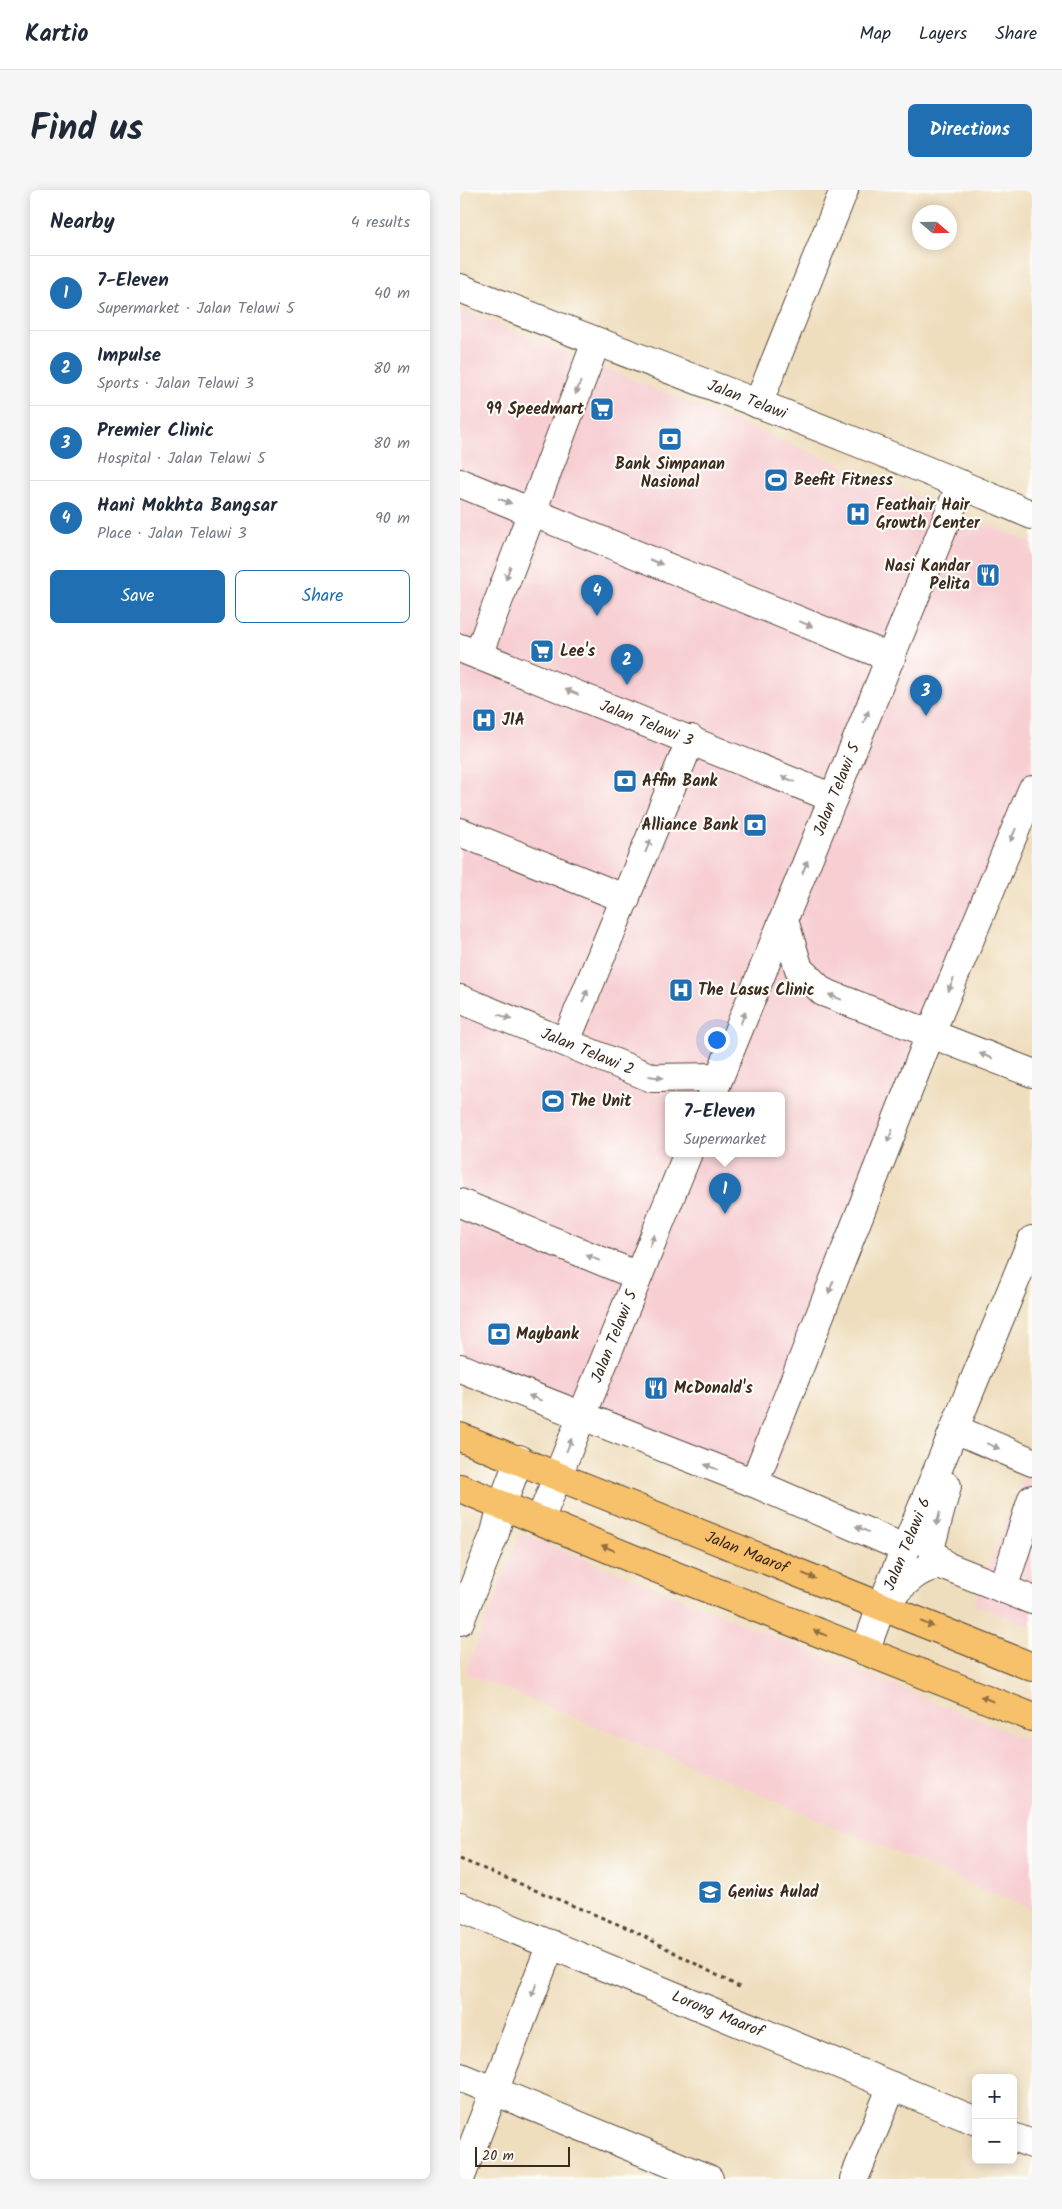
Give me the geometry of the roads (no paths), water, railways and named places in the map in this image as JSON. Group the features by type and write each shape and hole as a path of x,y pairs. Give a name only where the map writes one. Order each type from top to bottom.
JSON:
{"main road":[{"name":"Jalan Maarof","path":"460,1437 519,1459 1032,1667"},
{"path":"460,1488 1032,1717"}],"street":[{"path":"758,404 844,190"},
{"name":"Jalan Telawi","path":"460,288 961,484 1032,515"},
{"path":"469,652 531,511 596,342"},
{"path":"460,483 891,658"},
{"name":"Jalan Telawi 5","path":"715,1086 961,484"},
{"name":"Jalan Telawi 3","path":"469,652 691,739 833,798"},
{"path":"566,1041 626,900 691,739"},
{"path":"754,1483 930,1035 1032,790"},
{"path":"460,832 626,900"},
{"path":"784,920 799,969 823,992 1032,1073"},
{"name":"Jalan Telawi 2","path":"460,999 652,1078 715,1086"},
{"name":"Jalan Telawi 5","path":"540,1520 686,1157"},
{"path":"460,1204 638,1276"},
{"name":"Jalan Telawi 6","path":"865,1651 952,1433 1027,1269 1032,1240"},
{"path":"460,1368 754,1483 906,1549"},
{"path":"952,1433 1032,1462"},
{"name":"Jalan Telawi 6","path":"946,1566 934,1554 931,1545 948,1479 952,1433"},
{"path":"460,1621 495,1533 502,1504 519,1459"},
{"path":"1003,1589 1032,1499"},
{"path":"882,1605 909,1578 923,1569 934,1565 946,1566 1032,1600"},
{"name":"Lorong Maarof","path":"460,1907 972,2119"},
{"path":"460,2179 551,1944"},
{"path":"460,2077 709,2179"},
{"path":"854,2179 892,2086"},
{"path":"1017,2138 1032,2144"}],"place":[{"name":"99 Speedmart","path":"602,409"},
{"name":"Bank Simpanan Nasional","path":"670,439"},
{"name":"Beefit Fitness","path":"776,480"},
{"name":"Feathair Hair Growth Center","path":"858,514"},
{"name":"Nasi Kandar Pelita","path":"988,575"},
{"name":"Hani Mokhta Bangsar","path":"597,616"},
{"name":"Lee's","path":"542,651"},
{"name":"Impulse","path":"627,685"},
{"name":"Premier Clinic","path":"926,716"},
{"name":"JIA","path":"484,720"},
{"name":"Affin Bank","path":"625,781"},
{"name":"Alliance Bank","path":"755,825"},
{"name":"The Lasus Clinic","path":"681,990"},
{"name":"The Unit","path":"553,1101"},
{"name":"7-Eleven","path":"725,1214"},
{"name":"Maybank","path":"499,1334"},
{"name":"McDonald's","path":"656,1388"},
{"name":"Genius Aulad","path":"710,1892"}]}
